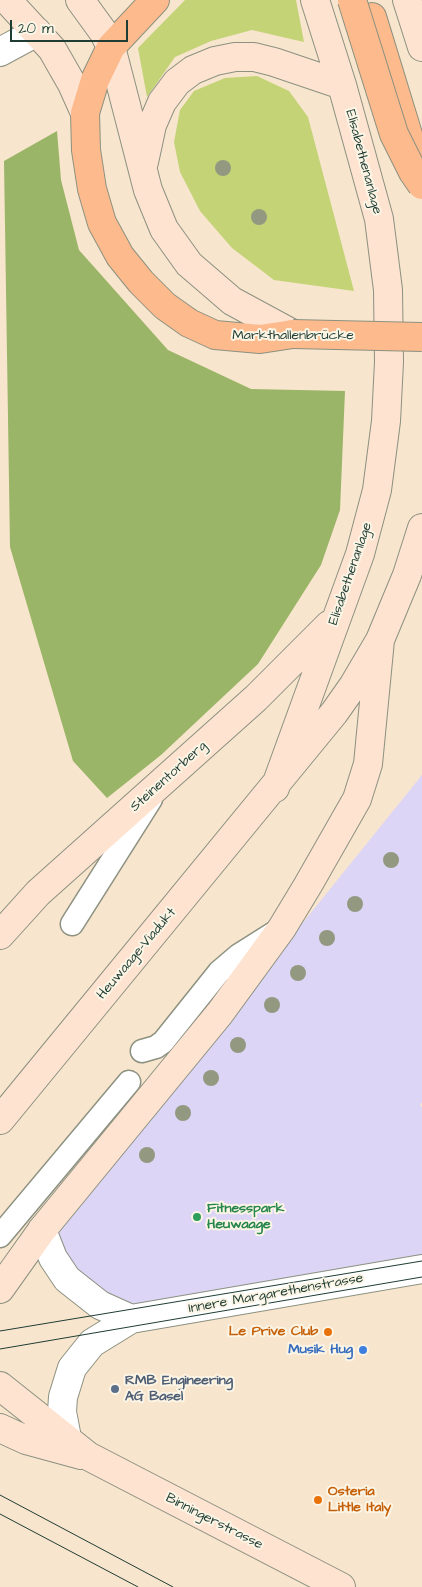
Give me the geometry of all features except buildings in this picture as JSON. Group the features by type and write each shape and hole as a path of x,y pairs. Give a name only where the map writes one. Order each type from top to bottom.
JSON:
{"main road":[{"path":"7,0 37,32 63,67 85,114"},
{"path":"80,0 104,33 111,47 143,169 155,210 164,229 189,264 232,301 293,334"},
{"name":"Markthallenbrücke","path":"156,0 111,47 95,80 85,114 86,150 92,189 102,223 120,256 141,282 165,306 189,323 215,335 260,339 293,334 422,337"},
{"name":"Elisabethenanlage","path":"275,788 360,554 376,490 386,421 390,362 388,290 379,219 342,85 315,0"},
{"path":"407,0 422,47"},
{"path":"362,8 394,134 413,172 422,185"},
{"path":"362,8 411,144 422,192"},
{"path":"143,169 148,138 162,102 177,82 193,70 215,61 235,56 254,57 342,85"},
{"path":"275,788 339,706 380,640 396,604 421,537"},
{"name":"Steinentorberg","path":"0,935 38,893 160,786 256,698 337,616"},
{"path":"0,1290 42,1230 220,1013 282,928 356,799 368,764 380,640"},
{"name":"Heuwaage-Viadukt","path":"0,1120 275,788"},
{"name":"Binningerstrasse","path":"0,1386 88,1456 341,1587"},
{"name":"Binningerstrasse","path":"0,1428 41,1444 88,1456"}],"street":[{"path":"0,52 37,32"},
{"path":"42,1230 54,1258 67,1279 100,1306 131,1319"},
{"name":"Innere Margarethenstrasse","path":"66,1438 62,1412 63,1397 72,1368 92,1343 131,1319 422,1269"}],"lane":[{"path":"72,924 160,786"},
{"path":"142,1050 156,1047 163,1042 226,966 239,955 282,928"},
{"path":"0,1236 129,1082"}],"shaded area":[{"path":"422,775 422,1102 420,1106 422,1107 422,1274 133,1324 70,1271 55,1230"}],"green space":[{"path":"185,0 296,0 304,42 252,30 211,41 175,57 147,97 138,48"},
{"path":"257,76 289,91 308,117 354,291 274,280 232,248 200,211 180,172 174,142 180,110 194,91 225,78"},
{"path":"57,131 61,180 79,250 168,350 251,389 345,391 340,510 321,565 258,664 161,755 107,798 73,761 10,547 4,161"}],"tram line":[{"path":"0,1331 422,1261"},
{"path":"0,1349 422,1277"},
{"path":"0,1495 173,1587"},
{"path":"0,1514 138,1587"}],"place":[{"name":"Fitnesspark Heuwaage","path":"197,1217"},
{"name":"Le Prive Club","path":"328,1332"},
{"name":"Musik Hug","path":"363,1350"},
{"name":"RMB Engineering AG Basel","path":"115,1389"},
{"name":"Osteria Little Italy","path":"318,1500"}]}
